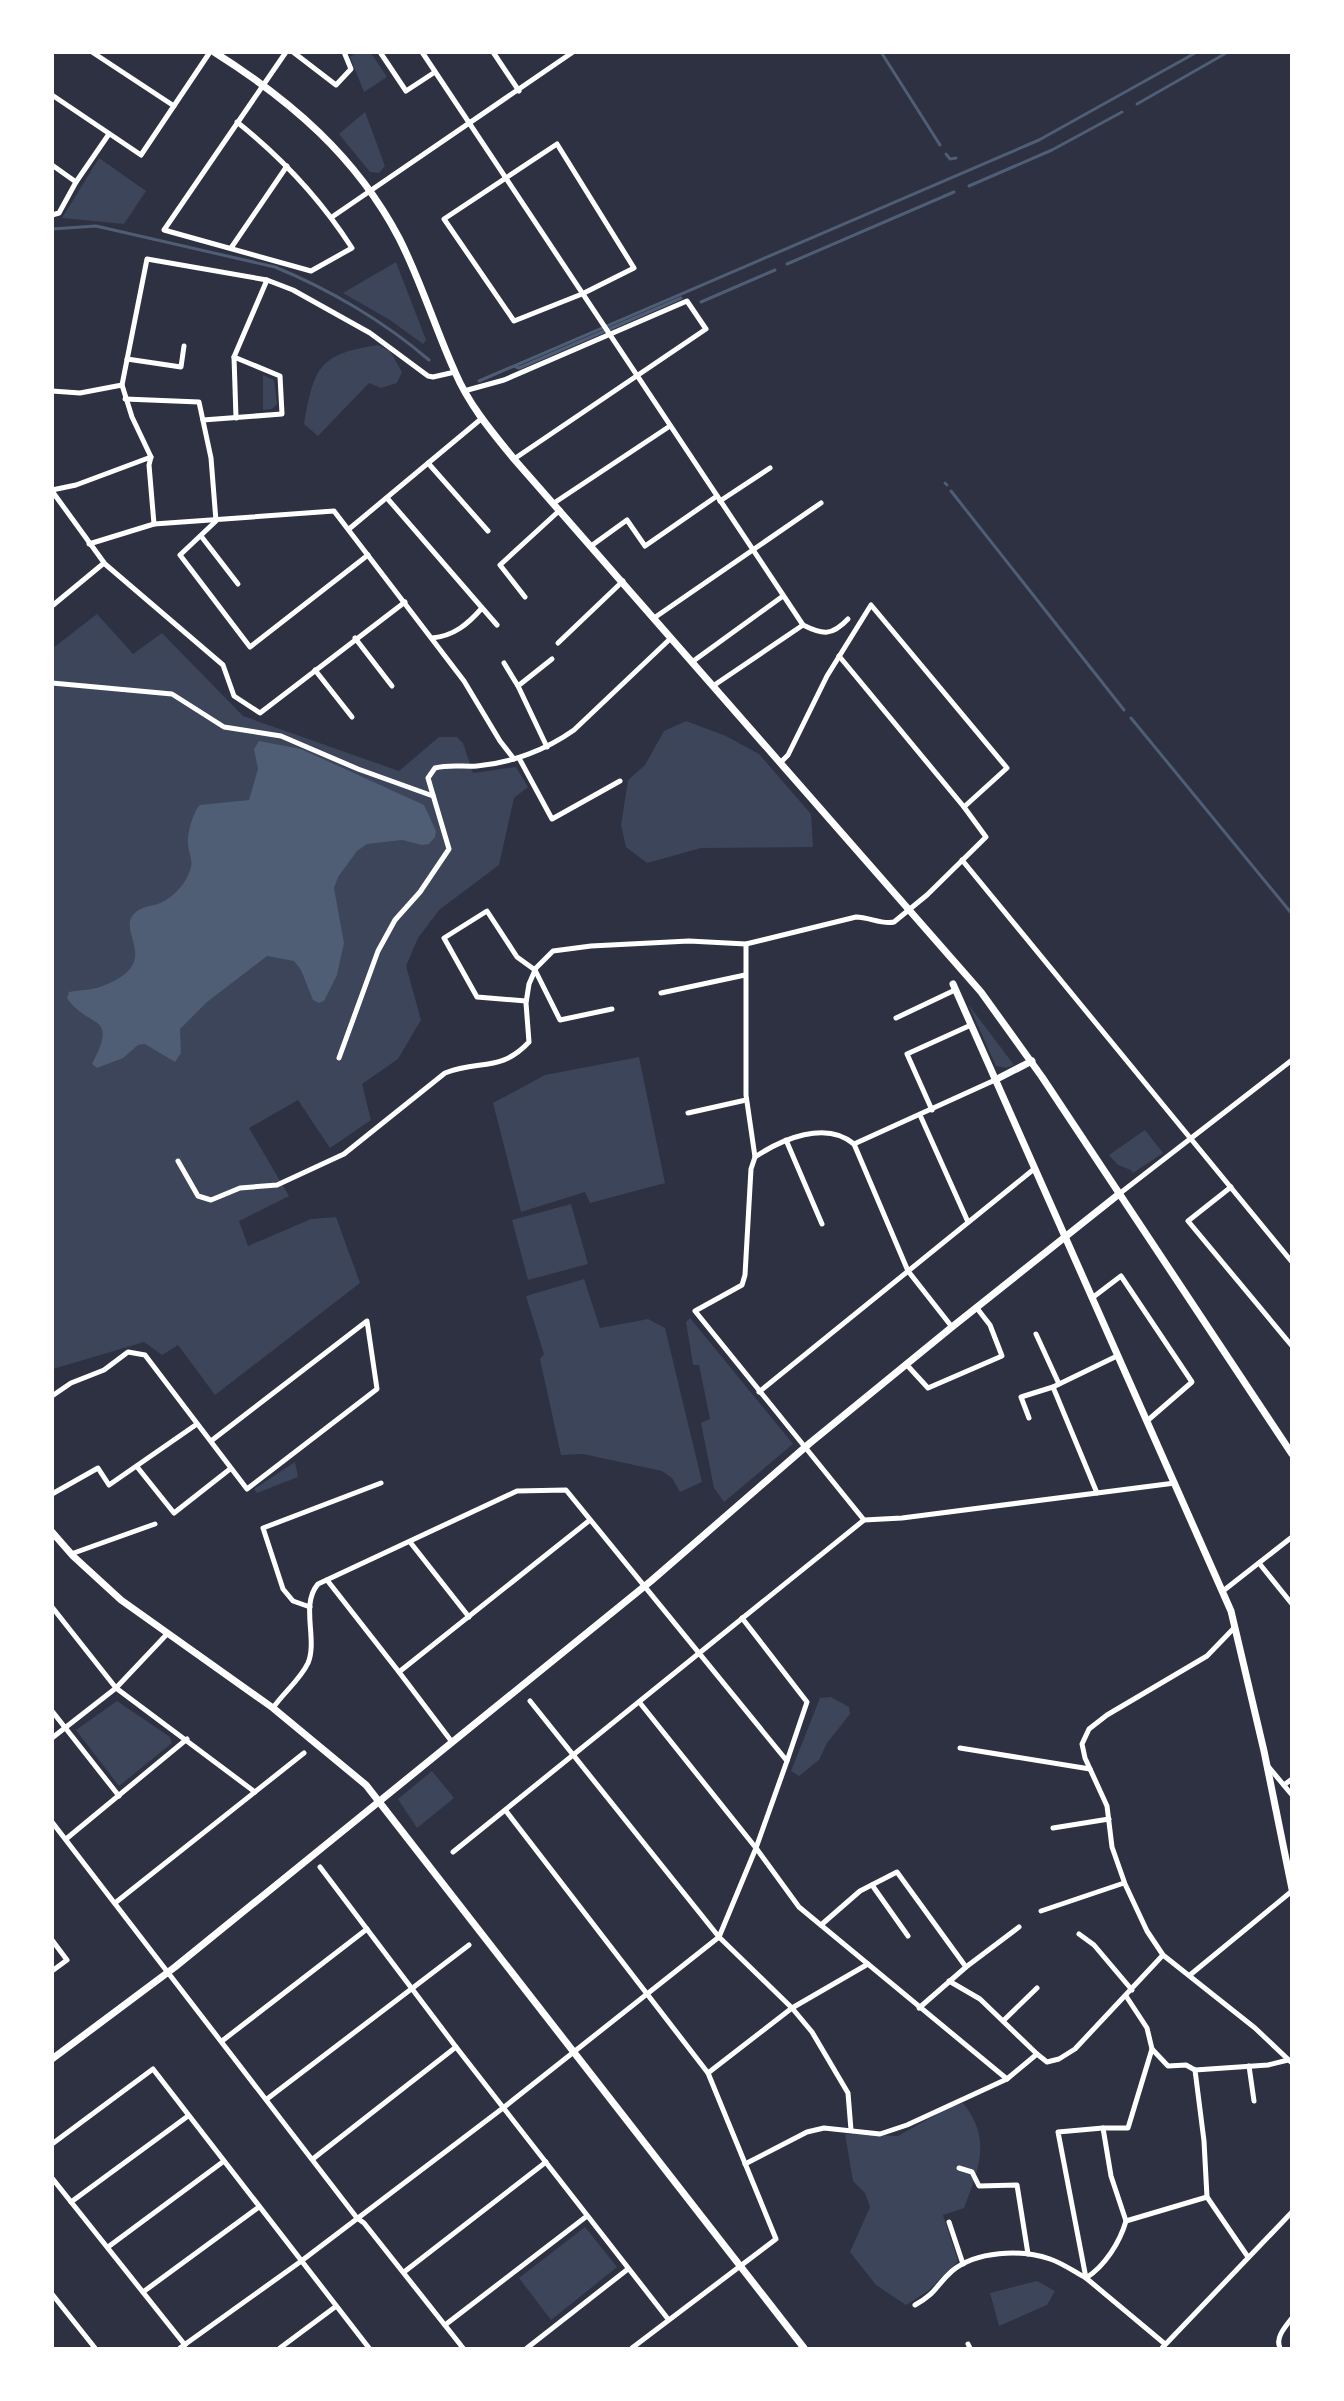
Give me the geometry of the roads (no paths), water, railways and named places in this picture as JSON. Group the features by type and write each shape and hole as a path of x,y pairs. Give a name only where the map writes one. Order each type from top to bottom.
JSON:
{"street":[{"path":"92,52 174,106"},
{"path":"52,95 141,155 212,52 264,84 325,137 369,191 406,254 455,372 482,418 514,459 981,992 1032,1061 1292,1454"},
{"path":"237,122 287,166 332,217 352,248 311,271 164,230 237,122 286,52"},
{"path":"293,52 336,86 351,69 344,52"},
{"path":"380,52 406,91 435,72"},
{"path":"422,52 802,625 821,633 830,633 848,619"},
{"path":"493,52 519,91"},
{"path":"332,217 573,52"},
{"path":"52,215 59,213 76,182 110,134"},
{"path":"557,144 634,268 582,294 514,321 444,219 557,144"},
{"path":"52,165 76,182"},
{"path":"231,248 287,166"},
{"path":"154,524 149,465 151,457 125,399 122,385 147,258 267,280 312,300 370,333 428,376 455,372"},
{"path":"236,418 234,357 267,280"},
{"path":"464,390 504,380 607,333 687,301 706,329 514,459"},
{"path":"127,359 181,367 184,346"},
{"path":"203,420 282,414 280,376 234,357"},
{"path":"52,391 80,393 122,385"},
{"path":"125,399 199,402 211,458 216,520 180,555 250,647 368,555"},
{"path":"348,529 482,418"},
{"path":"554,504 670,426"},
{"path":"151,457 76,485 52,490 104,563 223,665 234,696 260,713 355,638 405,602"},
{"path":"428,463 488,531"},
{"path":"591,546 627,520 645,546 770,468"},
{"path":"387,498 497,625"},
{"path":"654,618 821,503"},
{"path":"525,597 500,565 560,510"},
{"path":"89,544 154,524 334,511 464,681 500,741 516,758 552,819 620,781"},
{"path":"201,536 238,584"},
{"path":"54,602 104,563"},
{"path":"558,643 622,581"},
{"path":"692,662 783,596"},
{"path":"781,762 788,754 803,721 871,605 1006,768 964,807"},
{"path":"432,638 445,636 462,628 482,608"},
{"path":"713,686 802,625"},
{"path":"355,638 392,686"},
{"path":"339,1058 378,951 395,920 420,892 449,849 428,778 435,768 447,765 478,766 516,758 547,747 573,730 671,638"},
{"path":"178,1161 198,1196 211,1200 240,1188 277,1185 344,1154 445,1073 460,1067 497,1065 519,1053 529,1042 526,1001 535,970 553,951 591,946 689,942 746,944 856,917 891,923 909,910 986,837 840,656"},
{"path":"518,686 552,658"},
{"path":"504,663 518,686 547,747"},
{"path":"315,670 352,717"},
{"path":"52,683 172,694 224,728 281,736 358,769 433,796"},
{"path":"962,860 1292,1262"},
{"path":"526,1001 477,997 444,938 487,911 517,957 535,970 560,1020 612,1009"},
{"path":"746,944 746,1100 755,1157 751,1169 742,1285 695,1311 864,1521"},
{"path":"661,993 745,975"},
{"path":"896,1018 954,987 1223,1591 1236,1626 1292,1890 1190,1975"},
{"path":"932,1110 907,1054 971,1025"},
{"path":"52,2059 168,1973 644,1586 804,1448 951,1327 1292,1060"},
{"path":"854,1144 932,1110 1032,1061"},
{"path":"688,1113 746,1100"},
{"path":"920,1115 968,1222"},
{"path":"755,1157 786,1140 828,1134 844,1136 854,1144 908,1271 951,1327"},
{"path":"786,1140 822,1224"},
{"path":"759,1392 1034,1169"},
{"path":"1230,1187 1188,1221 1292,1347"},
{"path":"1092,1298 1121,1276 1192,1382 1147,1421"},
{"path":"906,1364 927,1388 1002,1356 990,1325 976,1307"},
{"path":"52,1396 72,1383 104,1370 128,1352 145,1356 247,1489 377,1389 367,1321 211,1441"},
{"path":"1036,1334 1059,1384"},
{"path":"1029,1418 1021,1397 1053,1387 1117,1356"},
{"path":"1053,1387 1096,1493"},
{"path":"52,1494 98,1468 109,1485 138,1468 197,1424"},
{"path":"138,1468 174,1513 230,1469"},
{"path":"310,1607 293,1601 283,1589 263,1528 381,1483"},
{"path":"453,1852 864,1521 1175,1483"},
{"path":"273,1708 309,1660 310,1607 313,1590 327,1580 517,1491 566,1490 787,1761"},
{"path":"399,1672 590,1520"},
{"path":"71,1554 155,1524"},
{"path":"52,1532 71,1554 121,1600 273,1708 350,1770 379,1801 804,2349"},
{"path":"1223,1591 1292,1537"},
{"path":"410,1542 469,1617"},
{"path":"1258,1563 1292,1604"},
{"path":"327,1580 452,1742"},
{"path":"52,1606 116,1688 255,1792"},
{"path":"52,2178 143,2292 182,2347 300,2262 503,2108 719,1937 756,1848 807,1702 742,1618"},
{"path":"1236,1626 1207,1656 1128,1701 1089,1729 1082,1744 1090,1769 1107,1806 1112,1847 1137,1916 1163,1955 1255,2028 1290,2061"},
{"path":"52,1738 116,1688 168,1633"},
{"path":"530,1701 719,1937 792,2008 812,2032 848,2093 851,2130"},
{"path":"640,1703 756,1848 799,1906 1007,2079"},
{"path":"52,1711 118,1796"},
{"path":"66,1839 187,1740"},
{"path":"960,1748 1090,1769"},
{"path":"116,1903 304,1754"},
{"path":"1266,1763 1292,1795"},
{"path":"1284,1785 1292,1779"},
{"path":"506,1811 708,2073 776,2239 668,2319 632,2349"},
{"path":"1053,1828 1109,1819"},
{"path":"52,1822 314,2158 357,2218 364,2223 404,2272 463,2349"},
{"path":"320,1867 411,1989 668,2319"},
{"path":"820,1925 860,1891 897,1872 966,1967"},
{"path":"1041,1911 1124,1883"},
{"path":"872,1885 908,1936"},
{"path":"919,2008 966,1967 1019,1927"},
{"path":"222,2041 367,1929"},
{"path":"1079,1935 1094,1945 1132,1990"},
{"path":"52,1940 67,1959 52,1971"},
{"path":"267,2098 468,1945"},
{"path":"949,1981 980,1999 1047,2062 1075,2049 1163,1955"},
{"path":"708,2073 792,2008 868,1964"},
{"path":"1003,2021 1037,1988"},
{"path":"1126,1996 1147,2028 1152,2049 1168,2066 1186,2065 1195,2070 1290,2061"},
{"path":"314,2158 456,2047"},
{"path":"1086,2278 1058,2132 1128,2128 1152,2049"},
{"path":"745,2164 807,2132 824,2128 880,2134 1007,2079 1036,2054"},
{"path":"1249,2066 1254,2101"},
{"path":"52,2144 153,2069 369,2349"},
{"path":"1195,2070 1208,2197 1248,2257"},
{"path":"71,2202 188,2116"},
{"path":"1086,2278 1097,2271 1122,2234 1125,2221 1111,2176 1103,2128"},
{"path":"108,2247 224,2161"},
{"path":"404,2272 546,2162"},
{"path":"958,2168 972,2172 979,2186 1017,2185 1028,2254"},
{"path":"1125,2221 1208,2197"},
{"path":"143,2292 259,2207"},
{"path":"915,2305 932,2296 951,2272 963,2264 987,2256 1028,2254 1051,2259 1086,2278 1164,2346 1292,2212"},
{"path":"445,2325 587,2216"},
{"path":"949,2222 963,2264"},
{"path":"526,2349 628,2269"},
{"path":"52,2294 95,2349"},
{"path":"280,2349 335,2307"},
{"path":"1280,2349 1278,2344 1281,2334 1292,2318"}],"waterway":[{"path":"881,52 940,145"},
{"path":"479,381 1039,140 1197,52"},
{"path":"1137,104 1228,52"},
{"path":"969,186 1052,150 1122,112"},
{"path":"946,154 950,159 956,158"},
{"path":"787,264 954,192"},
{"path":"52,229 96,226 275,267 316,285 356,308 429,360"},
{"path":"701,302 775,270"},
{"path":"516,367 519,368 681,298"},
{"path":"951,491 1124,710"},
{"path":"1131,718 1292,914"}]}
